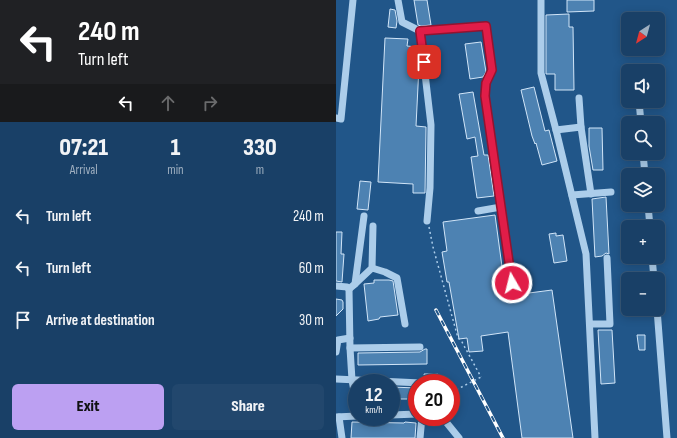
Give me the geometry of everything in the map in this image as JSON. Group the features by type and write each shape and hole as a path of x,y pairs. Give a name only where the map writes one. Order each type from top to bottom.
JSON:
{"street":[{"path":"336,118 341,119 352,0"},
{"path":"398,0 402,22 420,31 486,26 492,70 486,83 485,96 512,283"},
{"path":"542,0 541,73 586,254 595,438"},
{"path":"420,31 431,125 430,188 427,221"},
{"path":"579,98 581,127 591,194"},
{"path":"556,130 581,127"},
{"path":"572,195 611,192"},
{"path":"478,211 501,207"},
{"path":"355,284 364,216"},
{"path":"349,289 372,268 373,226"},
{"path":"590,324 610,324 607,258"},
{"path":"372,268 397,278 405,324"},
{"path":"336,286 347,287 349,289"},
{"path":"349,289 352,374"},
{"path":"657,316 668,438"},
{"path":"336,352 338,340 350,338"},
{"path":"350,348 420,347"},
{"path":"336,378 348,380"},
{"path":"342,438 338,417 348,416"},
{"path":"420,438 421,426"},
{"path":"449,426 459,438"}],"path":[{"path":"427,221 458,338 462,342 481,377 460,388"}],"building":[{"path":"414,0 427,0 431,25 418,25"},
{"path":"567,0 594,0 594,11 567,12"},
{"path":"390,9 395,10 397,21 396,28 388,27"},
{"path":"569,14 569,27 573,27 574,90 555,90 555,74 546,74 546,15"},
{"path":"385,38 408,39 407,46 417,47 419,66 416,126 426,127 425,193 413,193 413,184 378,182"},
{"path":"481,42 486,72 483,77 470,79 465,44"},
{"path":"534,87 545,131 549,130 557,161 542,165 536,143 535,144 532,136 521,90"},
{"path":"473,92 484,155 488,155 494,196 477,198 471,157 478,156 475,137 467,139 459,94"},
{"path":"589,128 602,128 603,170 593,170 589,146"},
{"path":"360,181 371,182 368,210 357,209"},
{"path":"606,197 609,254 606,253 602,256 595,257 592,199"},
{"path":"495,215 506,296 552,290 573,438 522,438 508,332 481,336 483,351 469,352 467,338 459,339 442,252 447,251 443,222"},
{"path":"336,232 342,232 341,254 344,254 342,282 336,281"},
{"path":"556,233 556,236 563,235 567,261 554,263 549,234"},
{"path":"374,280 393,281 398,315 380,317 379,319 368,321 364,284 374,283"},
{"path":"336,299 342,300 343,309 336,316"},
{"path":"598,330 612,330 615,383 601,384"},
{"path":"637,335 645,335 645,350 639,350"},
{"path":"427,349 427,364 358,365 358,353 420,352"},
{"path":"400,387 408,388 408,399 400,399"},
{"path":"405,422 408,422 408,426 416,426 415,438 351,438 352,426 400,426 400,423"}],"railway":[{"path":"436,310 503,438"}],"route":[{"path":"424,62 420,31 486,26 492,70 486,83 485,96 512,283"}]}
